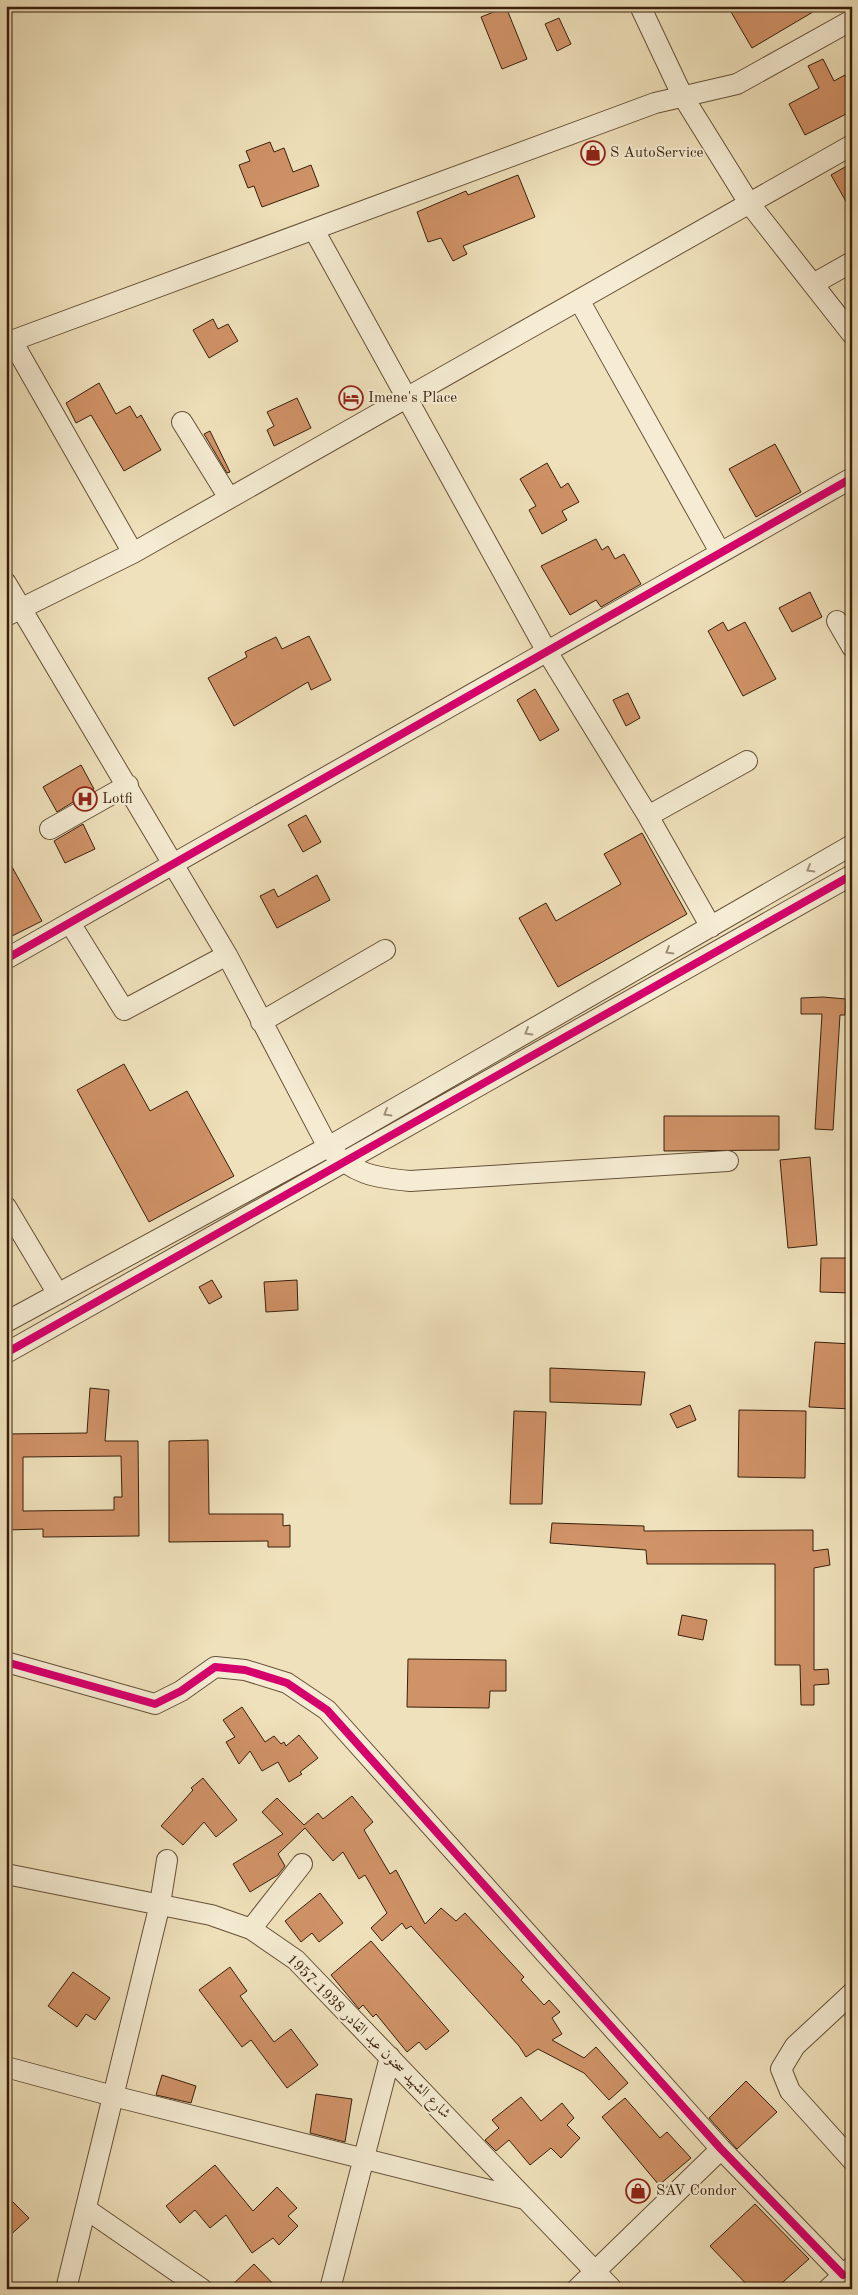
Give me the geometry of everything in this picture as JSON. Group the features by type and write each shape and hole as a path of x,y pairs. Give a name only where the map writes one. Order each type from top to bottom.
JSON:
{"street":[{"path":"640,6 682,95 750,203 852,334"},
{"path":"133,553 9,342 655,103 682,95 737,84 852,20"},
{"path":"13,612 133,553 852,145"},
{"path":"314,230 546,650 648,816 711,927"},
{"path":"813,284 852,262"},
{"path":"579,300 720,552"},
{"path":"182,422 229,498"},
{"path":"6,959 546,650 852,478"},
{"path":"6,583 13,612 128,785 227,955 261,1022 334,1154 377,1178 410,1181 728,1161"},
{"path":"837,622 852,646"},
{"path":"648,816 747,760"},
{"path":"50,829 128,785"},
{"path":"6,1353 711,927 852,845"},
{"path":"6,1322 334,1154 852,874"},
{"path":"70,923 124,1010 227,955"},
{"path":"261,1022 385,950"},
{"path":"6,1207 58,1294"},
{"path":"6,1662 155,1704 181,1691 214,1667 245,1670 287,1683 327,1710 721,2149 848,2271 828,2289"},
{"path":"66,2289 160,1904 167,1860"},
{"path":"251,1929 302,1864"},
{"name":"شارع الشهيد سحنون عبد القادر 1938-1957","path":"6,1874 211,1915 251,1929 296,1960 612,2289"},
{"path":"847,2146 790,2090 782,2069 795,2046 852,1993"},
{"path":"330,2289 390,2057"},
{"path":"6,2067 113,2096 526,2199"},
{"path":"577,2289 721,2149"},
{"path":"86,2209 202,2289"}],"building":[{"path":"740,6 823,6 752,48 731,12"},
{"path":"506,7 527,59 502,69 481,17"},
{"path":"559,18 571,44 557,51 545,24"},
{"path":"823,59 834,81 845,75 852,89 852,111 805,135 789,104 819,88 808,66"},
{"path":"270,142 274,152 284,148 293,172 311,165 319,186 262,207 254,186 248,188 239,165 250,161 246,151"},
{"path":"852,163 852,212 831,175"},
{"path":"518,175 535,217 463,246 467,254 453,261 441,238 428,242 417,212 466,191 468,195"},
{"path":"213,319 218,329 228,324 238,341 209,358 193,330"},
{"path":"99,383 116,414 130,406 137,418 141,415 161,450 124,471 91,415 76,423 66,403"},
{"path":"297,398 311,428 274,446 267,430 274,426 267,412"},
{"path":"210,431 230,472 227,473 204,434"},
{"path":"775,444 801,492 756,517 729,469"},
{"path":"547,463 561,488 568,483 579,502 562,511 567,520 542,534 529,510 536,506 520,479"},
{"path":"596,539 602,550 608,546 615,559 624,554 641,584 601,607 596,600 570,615 541,566"},
{"path":"810,592 822,617 792,632 779,608"},
{"path":"723,622 728,631 745,622 776,679 743,696 708,631"},
{"path":"309,636 331,680 311,690 308,682 234,726 208,678 247,657 245,652 276,637 282,649"},
{"path":"535,689 559,730 540,741 517,700"},
{"path":"628,693 640,718 626,726 613,700"},
{"path":"81,765 94,789 57,812 43,787"},
{"path":"306,815 321,842 303,852 288,825"},
{"path":"83,824 95,849 65,863 54,841"},
{"path":"642,833 687,914 558,987 519,918 546,903 556,921 621,884 604,854"},
{"path":"6,856 42,921 6,939"},
{"path":"317,875 330,900 277,928 260,896 274,889 278,897"},
{"path":"801,998 846,999 845,1015 840,1015 833,1130 815,1129 822,1014 801,1014"},
{"path":"124,1064 150,1111 187,1091 234,1176 149,1222 77,1090"},
{"path":"664,1116 779,1116 779,1150 664,1151"},
{"path":"810,1157 817,1245 788,1248 780,1160"},
{"path":"821,1258 852,1258 852,1293 820,1292"},
{"path":"212,1280 222,1297 209,1304 199,1287"},
{"path":"297,1280 298,1310 266,1312 264,1282"},
{"path":"815,1342 852,1344 852,1409 809,1407"},
{"path":"550,1368 645,1372 641,1405 550,1402"},
{"path":"90,1388 109,1390 105,1441 138,1441 139,1536 43,1537 43,1529 6,1530 6,1434 87,1433","holes":["121,1456 122,1497 114,1497 114,1510 23,1511 23,1457"]},
{"path":"690,1405 696,1420 677,1428 670,1414"},
{"path":"739,1410 806,1411 805,1478 738,1477"},
{"path":"514,1411 546,1412 542,1504 510,1504"},
{"path":"208,1440 209,1514 283,1514 283,1526 290,1525 290,1547 268,1547 268,1541 169,1542 169,1441"},
{"path":"552,1523 644,1526 644,1531 813,1530 813,1551 828,1549 830,1565 814,1568 814,1670 828,1669 829,1684 814,1685 814,1705 801,1705 800,1665 775,1665 775,1564 647,1564 646,1550 550,1543"},
{"path":"682,1615 707,1620 703,1640 678,1635"},
{"path":"408,1659 506,1660 506,1691 490,1691 489,1708 407,1707"},
{"path":"242,1707 265,1742 274,1736 281,1744 284,1742 286,1746 299,1735 318,1758 300,1772 302,1774 289,1782 278,1762 262,1771 250,1751 239,1764 226,1742 235,1737 223,1720"},
{"path":"203,1778 237,1820 216,1837 204,1822 183,1845 161,1826 193,1790 191,1788"},
{"path":"352,1796 373,1822 364,1830 390,1874 396,1870 425,1924 441,1908 456,1921 465,1913 524,1977 521,1980 544,2005 549,2000 560,2012 552,2018 562,2034 552,2040 584,2058 596,2047 628,2083 609,2100 584,2073 538,2049 526,2057 519,2046 411,1926 406,1929 402,1923 382,1941 371,1928 387,1913 365,1875 359,1879 343,1852 333,1861 305,1828 278,1854 285,1866 278,1875 250,1892 233,1864 283,1834 262,1812 277,1798 304,1825 318,1813 323,1819"},
{"path":"320,1893 343,1923 319,1942 312,1933 301,1942 285,1921"},
{"path":"371,1941 449,2031 426,2050 419,2042 407,2052 376,2014 373,2017 363,2005 359,2009 331,1975"},
{"path":"230,1967 247,1991 240,1996 274,2042 291,2029 318,2065 287,2088 251,2040 242,2047 199,1990"},
{"path":"73,1972 110,1998 95,2020 86,2014 77,2027 48,2006"},
{"path":"162,2075 196,2086 191,2103 156,2095"},
{"path":"746,2081 777,2112 737,2149 709,2118"},
{"path":"316,2094 352,2099 345,2142 310,2133"},
{"path":"521,2097 541,2121 562,2103 574,2118 567,2125 580,2138 561,2158 551,2148 530,2165 509,2140 496,2151 485,2140 499,2128 492,2120"},
{"path":"625,2098 660,2138 667,2132 691,2158 659,2185 602,2117"},
{"path":"215,2165 253,2211 277,2187 297,2208 288,2216 298,2226 279,2245 273,2238 252,2253 226,2215 210,2228 195,2210 180,2223 166,2206"},
{"path":"6,2195 29,2218 6,2239"},
{"path":"755,2204 809,2259 775,2289 751,2289 710,2246"},
{"path":"254,2264 278,2289 228,2289"}],"cycle path":[{"path":"6,959 852,478"},
{"path":"6,1353 852,875"},
{"path":"6,1662 155,1704 181,1691 215,1667 245,1670 287,1683 327,1710 721,2149 843,2275"}],"place":[{"name":"S AutoService","path":"593,153"},
{"name":"Imene's Place","path":"351,398"},
{"name":"Lotfi","path":"85,799"},
{"name":"SAV Condor","path":"638,2191"}]}
